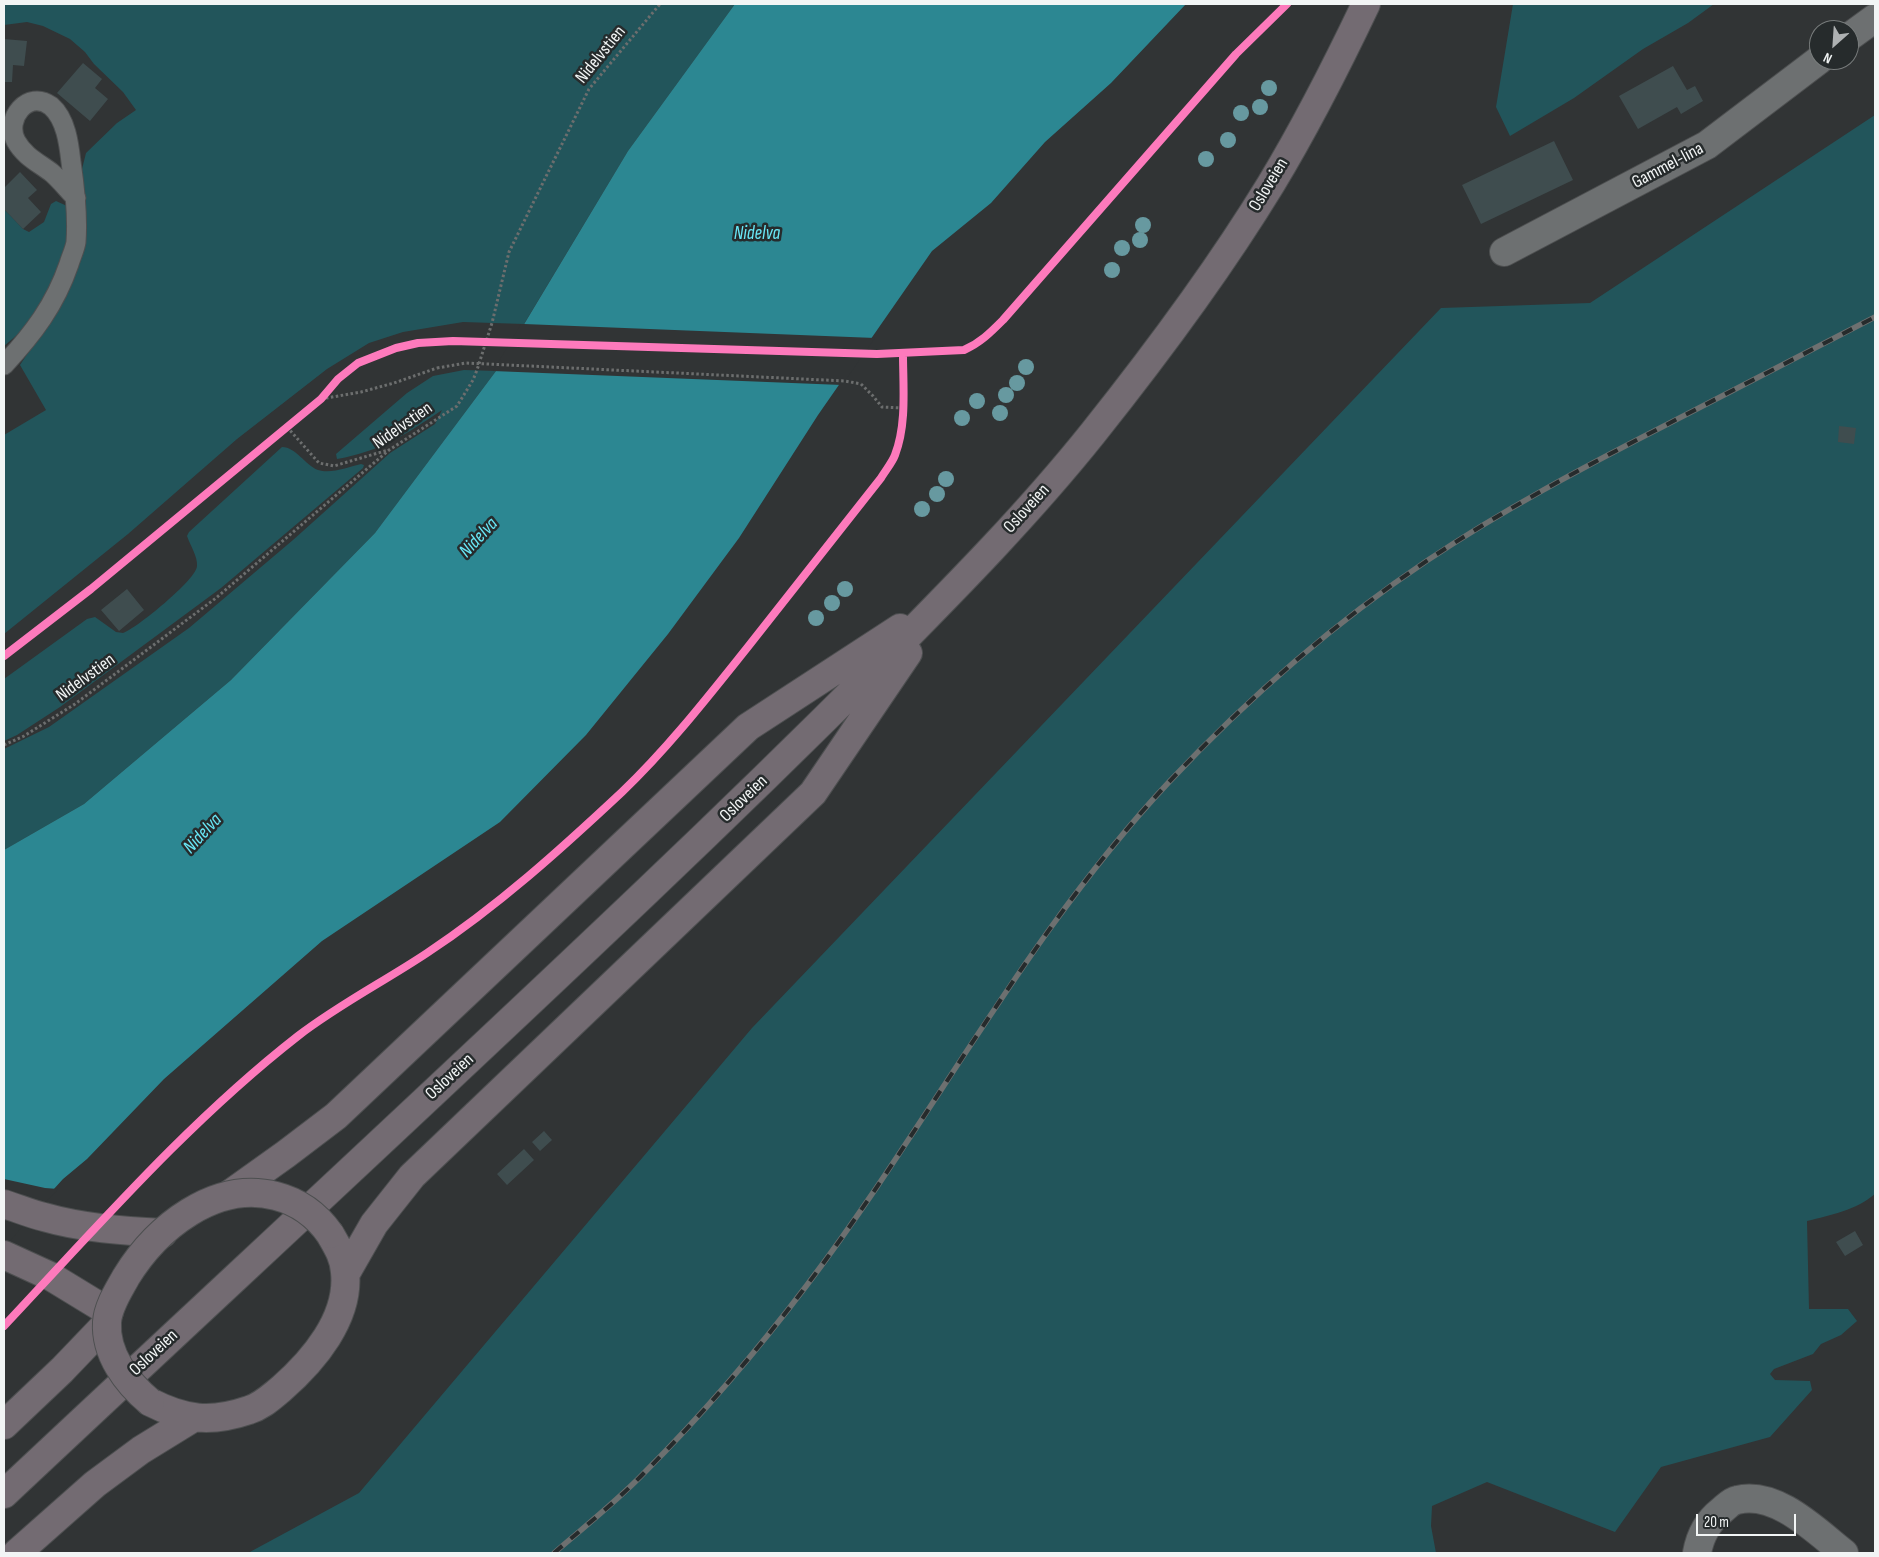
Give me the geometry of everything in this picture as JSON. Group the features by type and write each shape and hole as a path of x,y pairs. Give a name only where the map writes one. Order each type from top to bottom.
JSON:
{"highway":[{"name":"Osloveien","path":"4,1494 648,891 782,762 945,599 1091,435 1156,351 1224,256 1272,183 1327,84 1366,4"},
{"path":"4,1425 62,1370 108,1317 119,1290 132,1268 144,1252 163,1233 186,1214 205,1203 230,1194 336,1116 748,727 945,599"},
{"path":"346,1273 374,1224 412,1176 813,793 945,599"},
{"path":"4,1255 50,1276 108,1317 111,1346 124,1375 137,1391 150,1402 172,1413 193,1418 222,1417 250,1410 265,1403 293,1378 316,1351 330,1331 339,1312 344,1294 346,1273 342,1254 330,1234 321,1221 304,1207 286,1198 262,1192 230,1194"},
{"path":"4,1204 45,1218 76,1224 127,1231 163,1233"},
{"path":"17,1553 95,1484 141,1450 193,1418"}],"street":[{"path":"1859,30 1875,18"},
{"name":"Gammel-lina","path":"1504,252 1707,145 1809,68"},
{"path":"1696,1553 1699,1541 1711,1520 1735,1500 1755,1498 1786,1508 1844,1553"}],"lane":[{"path":"4,365 42,321 66,273 76,244 76,198 67,136 60,118 50,106 41,102 31,102 23,105 16,113 13,124 15,140 22,150 54,175 76,198"}],"path":[{"path":"474,342 491,343"},
{"path":"321,399 394,383 437,368 466,363 845,381 861,384 882,407 903,404 902,418"},
{"path":"314,404 327,392"},
{"path":"280,433 294,421"},
{"path":"287,427 319,463 334,466 389,450"}],"shaded area":[{"path":"4,4 735,4 628,151 524,324 463,322 403,332 369,343 327,369 237,439 128,534 4,634 4,435 46,410 20,365 61,303 79,181 86,153 117,123 136,110 123,92 70,39 43,26 27,22 4,25"},
{"path":"1513,4 1714,4 1688,23 1643,49 1574,98 1510,136 1496,107"},
{"path":"1875,115 1875,1194 1868,1200 1851,1208 1807,1221 1809,1309 1848,1309 1857,1321 1841,1335 1821,1344 1813,1354 1774,1369 1770,1374 1775,1380 1810,1381 1812,1390 1770,1437 1661,1467 1615,1532 1487,1482 1432,1506 1431,1526 1436,1553 248,1553 359,1493 752,1028 1441,308 1590,303"},
{"path":"56,201 67,206 68,246 40,308 24,329 4,346 4,209 23,229 29,232 44,222 51,204"},
{"path":"464,370 496,371 375,533 231,680 84,804 4,850 4,749 49,727 189,628 293,540 390,453 435,424 442,410 405,434 381,446 353,456 337,459 336,454 407,393 433,376"},
{"path":"282,447 292,450 318,470 334,471 361,464 364,465 363,468 221,588 60,707 17,735 4,741 4,679 87,619 95,617 116,632 123,633 140,623 165,603 187,581 197,566 195,555 187,536 189,532"}],"water":[{"name":"Nidelva","path":"735,4 1186,4 1111,83 1045,142 991,203 932,251 818,415 739,538 668,634 586,735 500,822 322,941 164,1079 87,1159 63,1179 4,1244 4,850 84,804 231,680 375,533 496,371 628,151"}],"pier":[{"path":"521,324 875,338 842,385 493,371"},
{"path":"4,1179 58,1189 4,1247"}],"building":[{"path":"4,39 27,41 24,66 13,65 12,82 4,82"},
{"path":"83,63 102,79 95,88 108,99 90,121 57,93"},
{"path":"1673,66 1687,90 1695,86 1703,101 1681,114 1677,107 1638,129 1619,96"},
{"path":"1554,141 1573,180 1481,224 1462,185"},
{"path":"20,172 37,190 28,198 41,212 23,229 4,209 4,188"},
{"path":"1839,426 1856,428 1854,444 1838,442"},
{"path":"127,589 144,610 119,631 101,610"},
{"path":"544,1131 552,1140 540,1151 532,1142"},
{"path":"524,1149 534,1160 507,1185 497,1174"},
{"path":"1855,1231 1863,1245 1845,1256 1836,1242"}],"railway":[{"path":"554,1553 633,1484 666,1451 729,1382 769,1334 853,1222 1025,964 1070,901 1118,840 1169,782 1229,721 1325,636 1393,584 1456,542 1514,507 1632,442 1875,317"}],"cycle path":[{"path":"4,656 91,589 321,399 338,379 358,363 396,348 418,343 453,341 877,354 964,350 970,347 985,337 1003,320 1236,54 1287,4"},
{"path":"4,1326 145,1175 219,1103 313,1025 345,1003 427,953 504,897 622,792 655,758 732,667 890,464 899,443 903,418 903,354"}]}
